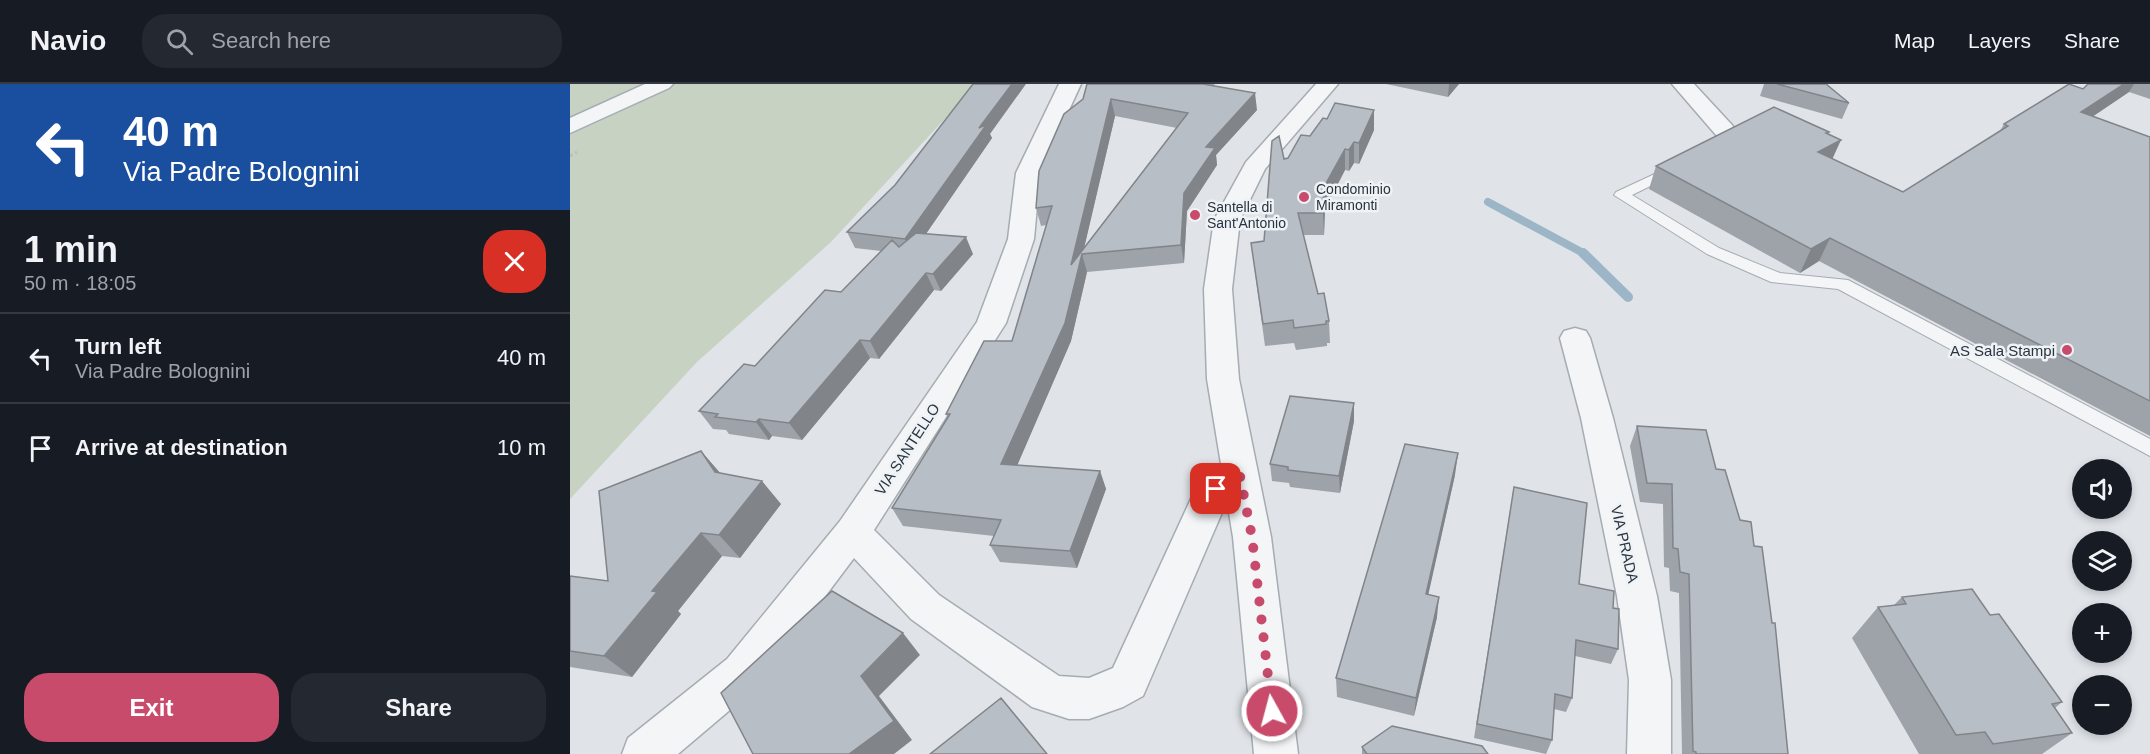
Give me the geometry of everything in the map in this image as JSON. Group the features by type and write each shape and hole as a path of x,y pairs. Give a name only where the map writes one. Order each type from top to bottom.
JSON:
{"street":[{"path":"570,126 662,84"},
{"name":"VIA SANTELLO","path":"644,754 742,673 853,532 991,323 1021,239 1028,173 1070,84"},
{"path":"1276,754 1252,537 1223,379 1218,289 1227,220 1254,167 1327,84"},
{"path":"1683,84 1723,137"},
{"name":"VIA PRADA","path":"1575,338 1597,417 1637,596 1650,680 1649,754"},
{"path":"853,532 925,607 1047,693 1067,701 1106,696 1128,682 1208,500 1224,479 1239,471"}],"lane":[{"path":"1691,160 1621,195 1713,250 1777,278 1842,284 2150,448"}],"green space":[{"path":"570,84 977,84 831,242 697,362 570,499"}],"building":[{"path":"973,84 1012,84 979,128 987,124 905,239 847,232 895,185"},
{"path":"1087,84 1203,84 1255,93 1206,147 1215,148 1184,193 1181,245 1082,254 1065,323 1001,464 1100,471 1070,551 990,545 1001,520 892,508 950,414 946,414 984,341 1012,341 1052,206 1036,208 1039,171 1064,114 1083,99","holes":["1111,99 1188,113 1071,265"]},
{"path":"1777,84 1826,84 1849,103"},
{"name":"AS Sala Stampi","path":"2069,84 2083,89 2088,84 2124,84 2081,112 2150,137 2150,401 1830,238 1811,249 1656,166 1774,107 1829,132 1826,133 1841,140 1818,152 1903,192 2008,126 2004,124"},
{"path":"1335,103 1374,110 1359,143 1354,142 1349,150 1345,149 1324,187 1323,213 1298,213 1318,294 1324,293 1329,321 1326,321 1326,324 1294,328 1293,320 1263,324 1251,243 1264,241 1272,141 1279,136 1284,159 1288,158 1301,135 1310,136 1323,118 1327,119"},
{"path":"916,233 966,237 933,274 926,273 870,341 860,340 789,423 715,417 718,414 699,411 744,364 755,366 825,290 841,292 892,240 899,247"},
{"path":"1290,396 1354,403 1339,476 1288,470 1288,467 1270,464"},
{"path":"1637,426 1706,430 1716,469 1725,470 1740,520 1751,522 1754,546 1762,547 1772,623 1775,623 1788,754 1696,754 1693,751 1689,574 1680,572 1678,549 1673,548 1672,484 1647,483"},
{"path":"1405,444 1458,453 1426,594 1439,597 1416,698 1336,678"},
{"path":"701,451 715,472 762,481 719,535 701,533 652,591 657,592 604,656 570,651 570,576 608,581 599,491"},
{"path":"1514,487 1587,503 1579,584 1614,591 1613,608 1619,609 1618,649 1576,640 1572,698 1555,694 1552,740 1477,724"},
{"path":"1972,589 1990,615 1999,614 2062,702 2052,704 2072,733 1993,744 1985,732 1956,735 1878,607 1906,604 1902,597"},
{"path":"832,591 903,633 861,676 894,721 849,754 753,754 721,693"},
{"path":"1001,698 1047,754 930,754"},
{"path":"1392,726 1482,746 1488,754 1367,754 1362,747"}],"waterway":[{"path":"1488,202 1585,254"},
{"path":"1583,253 1628,297"}],"place":[{"name":"Condominio Miramonti","path":"1304,197"},
{"name":"Santella di Sant'Antonio","path":"1195,215"},
{"name":"AS Sala Stampi","path":"2067,350"}],"route":[{"path":"1216,489 1224,479 1239,471 1252,537 1272,711"}]}
